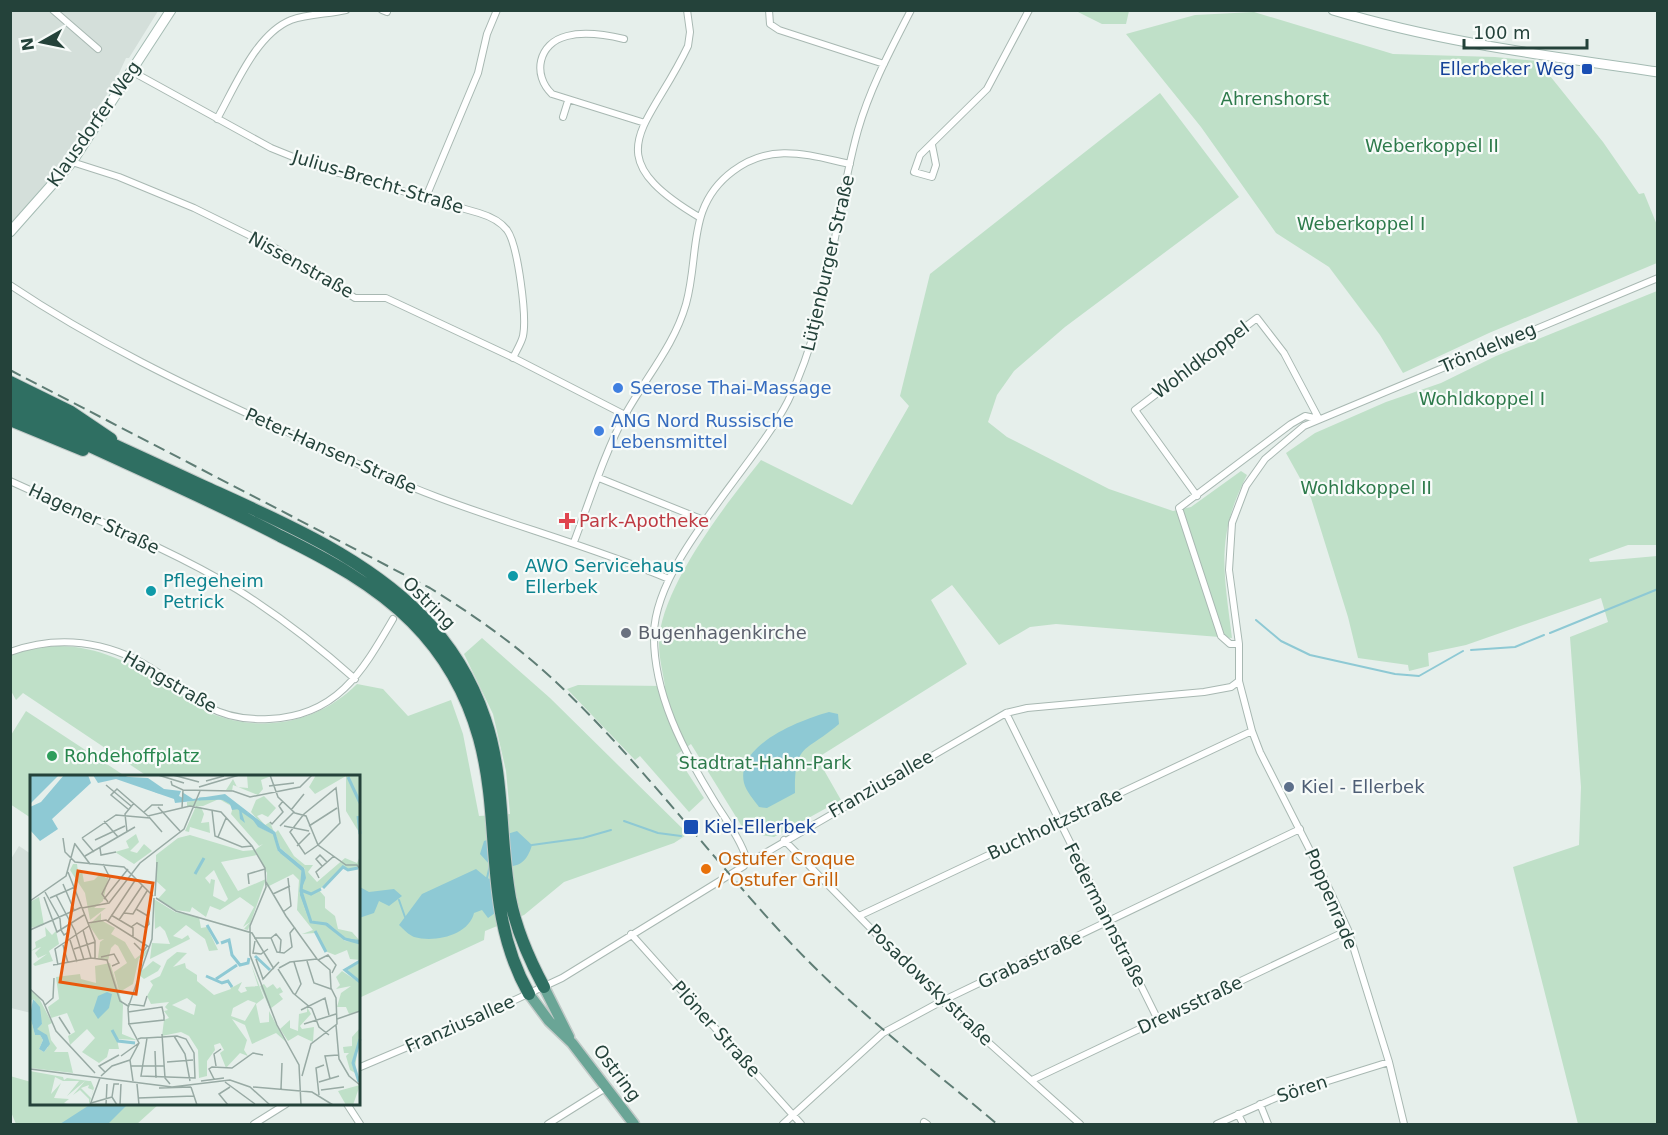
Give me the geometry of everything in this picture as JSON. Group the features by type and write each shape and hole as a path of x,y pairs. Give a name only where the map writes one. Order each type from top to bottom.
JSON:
{"highway":[{"path":"10,382 85,419 120,447"},
{"name":"Ostring","path":"10,395 262,513 318,543 386,585 422,616 455,657 478,700 493,748 496,812 495,883 505,936 529,994"},
{"name":"Ostring","path":"10,408 315,554 380,594 413,623 445,663 467,704 482,750 519,932 544,987"},
{"path":"10,420 84,451 124,462"}],"main road":[{"name":"Ostring","path":"544,987 572,1042 634,1125"},
{"name":"Ostring","path":"529,994 549,1022 572,1042"}],"street":[{"path":"53,10 98,49"},
{"name":"Klausdorfer Weg","path":"10,232 72,162 171,10"},
{"path":"217,118 256,51 277,28 293,19 346,10"},
{"path":"426,197 478,73 487,34 497,10"},
{"path":"687,10 690,32 688,46 645,123 637,149 642,171 649,181 699,217"},
{"path":"769,10 770,24 778,30 884,64"},
{"name":"Lütjenburger Straße","path":"747,860 684,751 662,686 654,631 660,601 669,579 706,521 755,455 786,404 806,360 822,305 850,164 868,98 911,10"},
{"path":"932,145 936,165 932,177 914,172 920,154 932,145 987,89 1029,10"},
{"path":"1333,10 1376,23 1456,40 1658,72"},
{"path":"624,39 606,35 569,35 558,39 544,53 539,67 544,86 552,94 568,101 645,123"},
{"name":"Julius-Brecht-Straße","path":"132,72 271,148 318,167 489,216 506,228 514,244 524,328 522,339 513,358"},
{"path":"563,117 568,101"},
{"path":"574,542 625,415 664,357 686,306 699,217 713,191 732,171 754,157 785,151 850,164"},
{"name":"Nissenstraße","path":"72,162 119,177 194,208 275,248 355,298 386,298 513,358 625,415"},
{"name":"Tröndelweg","path":"1239,681 1239,644 1228,570 1228,546 1238,505 1255,473 1271,453 1290,436 1319,419 1658,278"},
{"name":"Peter-Hansen-Straße","path":"10,285 110,346 251,416 437,497 574,542 669,579"},
{"name":"Wohldkoppel","path":"1197,496 1135,410 1257,318 1284,353 1319,419"},
{"name":"Tröndelweg","path":"1239,644 1230,644 1221,636 1183,526 1179,508 1291,424 1305,416 1319,419"},
{"path":"599,478 706,521"},
{"name":"Hagener Straße","path":"10,481 187,563 236,590 290,625 355,678"},
{"name":"Hangstraße","path":"10,652 49,642 72,642 104,647 136,659 209,708 254,720 291,718 320,708 355,678 393,618"},
{"name":"Franziusallee","path":"360,1067 529,994 585,965 631,934 744,866 747,860 754,859 1006,713 1050,705 1204,692 1231,687 1239,681"},
{"name":"Poppenrade","path":"1239,681 1252,731 1348,930 1389,1062 1404,1125"},
{"name":"Federmannstraße","path":"1006,713 1158,1020"},
{"name":"Buchholtzstraße","path":"859,916 1252,731"},
{"name":"Grabastraße","path":"783,1125 883,1033 942,1001 1300,829"},
{"name":"Posadowskystraße","path":"784,840 942,1001 1080,1125"},
{"name":"Drewsstraße","path":"1032,1080 1348,930"},
{"name":"Plöner Straße","path":"631,934 801,1125"},
{"name":"Sören","path":"1217,1125 1260,1104 1389,1062"},
{"path":"548,1125 607,1087"},
{"path":"1260,1104 1268,1125"},
{"path":"254,1125 284,1105"},
{"path":"347,1105 360,1125"},
{"path":"1238,1113 1243,1125"}],"shaded area":[{"path":"11,11 158,11 129,58 126,58 114,84 46,183 11,224"},
{"path":"19,846 30,853 30,1013 11,1008 11,859"}],"green space":[{"path":"1076,11 1129,11 1126,24 1102,24"},
{"path":"1254,12 1393,54 1495,57 1538,61 1603,142 1639,194 1644,193 1657,225 1657,263 1489,333 1403,373 1380,335 1329,267 1276,233 1201,127 1126,34 1195,15"},
{"name":"Stadtrat-Hahn-Park","path":"1160,93 1239,197 1065,327 1014,371 997,395 988,422 1007,437 1109,489 1173,511 1191,507 1241,471 1247,475 1230,517 1224,555 1232,638 1056,624 1030,627 999,645 952,585 931,600 967,664 817,758 841,800 774,837 746,833 691,744 676,755 704,798 689,812 640,756 635,760 567,689 578,685 665,686 659,644 662,622 670,598 697,547 761,460 852,505 909,406 900,396 930,274"},
{"path":"1657,291 1657,545 1628,545 1589,559 1590,562 1657,556 1657,1124 1578,1124 1513,867 1579,845 1581,787 1570,637 1608,622 1601,598 1466,645 1428,653 1429,666 1409,671 1408,665 1358,658 1348,617 1311,498 1286,453 1315,433 1386,402 1441,383 1496,356"},
{"path":"482,638 550,698 688,834 674,843 564,882 524,915 485,931 484,940 360,998 360,775 146,775 23,693 16,700 11,691 10,656 31,649 52,646 92,650 112,657 150,675 210,713 249,723 288,721 307,716 325,708 357,684 383,689 408,716 451,700 463,734 479,816 510,814 506,771 493,714 464,654"},
{"name":"Rohdehoffplatz","path":"26,711 123,775 30,775 30,817 10,804 11,735"},
{"path":"10,1076 30,1082 30,1105 158,1105 137,1124 16,1124 11,1112"}],"water":[{"path":"829,712 838,714 839,724 810,745 800,757 795,777 795,793 767,808 759,807 744,783 744,769 749,757 772,736 802,721"},
{"path":"517,831 532,845 526,859 521,863 505,867 490,865 480,854 484,841"},
{"path":"476,869 487,878 512,885 512,901 488,918 482,910 474,913 471,921 465,927 450,936 441,938 414,937 399,925 422,894"},
{"path":"360,887 369,892 394,889 402,896 389,906 379,901 374,913 360,918"},
{"path":"89,1105 127,1105 108,1124 60,1124"}],"waterway":[{"path":"1550,633 1658,589"},
{"path":"1256,620 1281,641 1310,655 1395,674 1419,676 1463,651"},
{"path":"1471,650 1515,647 1544,635"},
{"path":"624,821 658,833 681,836"},
{"path":"532,845 583,838 611,830"},
{"path":"487,878 490,865"},
{"path":"399,900 405,917"}],"railway":[{"path":"10,370 430,588 512,644 557,683 617,744 758,907 811,964 889,1034 997,1124"}],"place":[{"name":"Ellerbeker Weg","path":"1587,69"},
{"name":"Seerose Thai-Massage","path":"618,388"},
{"name":"ANG Nord Russische Lebensmittel","path":"599,431"},
{"name":"Park-Apotheke","path":"567,521"},
{"name":"AWO Servicehaus Ellerbek","path":"513,576"},
{"name":"Pflegeheim Petrick","path":"151,591"},
{"name":"Bugenhagenkirche","path":"626,633"},
{"name":"Rohdehoffplatz","path":"52,756"},
{"name":"Kiel - Ellerbek","path":"1289,787"},
{"name":"Kiel-Ellerbek","path":"691,827"},
{"name":"Ostufer Croque / Ostufer Grill","path":"706,869"}],"park label":[{"name":"Ahrenshorst","path":"1275,99"},
{"name":"Weberkoppel II","path":"1432,146"},
{"name":"Weberkoppel I","path":"1361,224"},
{"name":"Wohldkoppel I","path":"1482,399"},
{"name":"Wohldkoppel II","path":"1366,488"}]}
